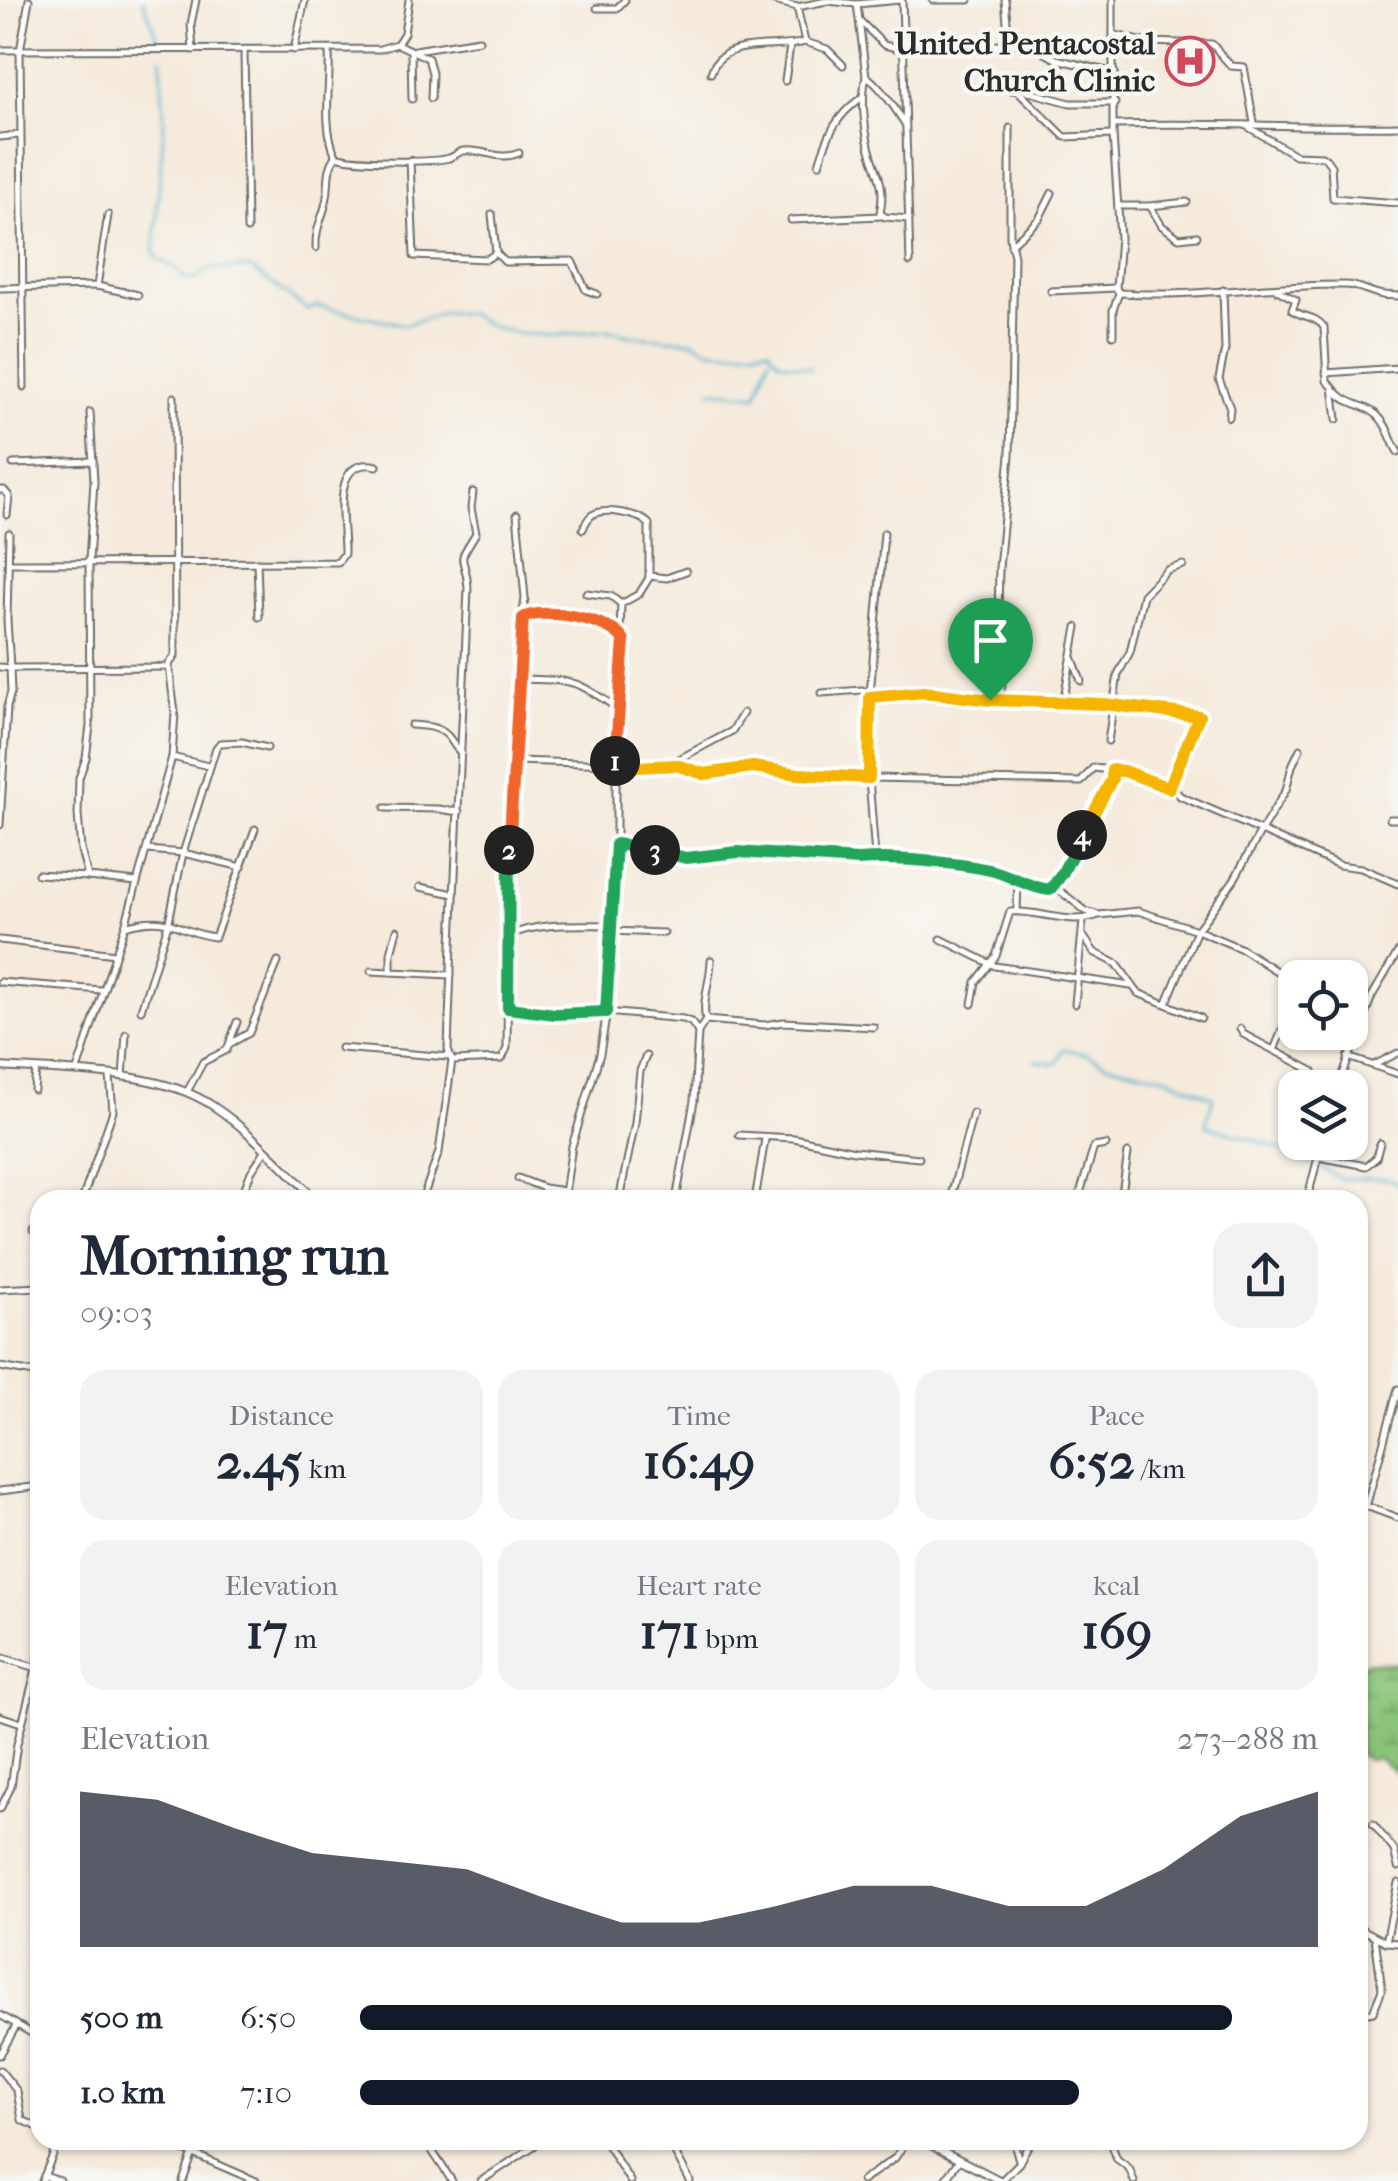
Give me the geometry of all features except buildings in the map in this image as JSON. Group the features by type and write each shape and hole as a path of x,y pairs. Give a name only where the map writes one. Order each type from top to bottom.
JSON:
{"street":[{"path":"24,387 18,135 20,50 30,0"},
{"path":"193,50 191,24 196,0"},
{"path":"294,50 305,0"},
{"path":"397,44 404,33 409,0"},
{"path":"596,8 618,8 624,0"},
{"path":"770,0 796,7 824,0 858,4 901,0 910,262"},
{"path":"933,0 970,0"},
{"path":"1005,0 1009,44"},
{"path":"1113,0 1113,135 1118,206 1118,290 1113,335"},
{"path":"858,4 866,76 862,97 871,153 882,184 882,216"},
{"path":"796,7 805,42"},
{"path":"861,22 884,44 904,48 1114,42"},
{"path":"1114,34 1132,41 1212,44 1232,66 1244,67 1254,123"},
{"path":"413,51 479,40"},
{"path":"710,73 718,58 727,52 805,42 827,49 842,64"},
{"path":"0,50 329,50 380,49 397,44 428,58 431,98"},
{"path":"1029,44 1056,59 1115,74"},
{"path":"785,82 790,46"},
{"path":"244,50 248,229"},
{"path":"329,50 331,88 326,126 336,156"},
{"path":"412,99 413,51"},
{"path":"866,76 875,82 879,94 890,100 906,124"},
{"path":"1006,77 1006,89"},
{"path":"1006,89 1018,88 1070,103 1115,103"},
{"path":"1006,89 1018,91 1066,138 1113,135"},
{"path":"819,164 827,134 842,112 862,97"},
{"path":"1115,125 1208,122 1308,128 1398,126"},
{"path":"1242,124 1295,155 1326,159 1331,166 1334,198 1398,203"},
{"path":"990,700 1002,684 997,665 999,568 1001,528 1008,501 1012,402 1014,256 1010,128"},
{"path":"0,137 18,135"},
{"path":"336,156 410,160 450,158 467,151 495,157 519,153"},
{"path":"316,248 316,226 327,202 328,169 336,156"},
{"path":"410,160 414,256 487,259 496,253"},
{"path":"1011,245 1040,219 1052,193"},
{"path":"1118,206 1187,202"},
{"path":"1150,206 1162,226 1179,238 1197,236"},
{"path":"97,286 108,214"},
{"path":"492,214 496,253 505,262 572,261 586,290 598,294"},
{"path":"791,220 882,216 910,219"},
{"path":"1051,292 1118,290 1148,296 1170,291 1276,290 1346,284 1398,296"},
{"path":"0,288 97,286 138,295"},
{"path":"1222,290 1225,329 1220,379 1229,417"},
{"path":"1276,290 1296,300 1292,310 1315,318 1324,326 1327,382 1342,398 1375,413 1387,426 1398,452"},
{"path":"1326,373 1398,368"},
{"path":"1334,387 1337,419"},
{"path":"167,667 176,656 174,397"},
{"path":"88,877 80,850 78,814 80,778 89,740 90,412"},
{"path":"13,464 92,461"},
{"path":"10,563 341,560 343,486 355,467 378,466"},
{"path":"0,490 9,496 7,515"},
{"path":"426,1190 439,1152 450,1059 468,587 461,563 462,553 476,532 470,508 473,492"},
{"path":"583,530 596,512 636,515 646,520 650,530 649,576 639,594 620,604"},
{"path":"341,1048 450,1059 494,1060 506,1056 514,761 525,587 517,514"},
{"path":"874,857 869,778 870,696 884,532"},
{"path":"0,824 7,708 12,692 6,620 10,533"},
{"path":"257,562 259,617"},
{"path":"1108,741 1120,668 1130,652 1143,595 1168,570 1183,565"},
{"path":"649,576 668,578 686,571"},
{"path":"586,593 612,596 620,604 620,634"},
{"path":"523,618 541,612 602,621 624,641 606,1012 600,1054 578,1123 565,1190"},
{"path":"1063,704 1077,626"},
{"path":"1072,657 1081,681"},
{"path":"0,668 169,666 175,713 172,757 125,926 76,1073"},
{"path":"520,679 566,678 593,690 618,709"},
{"path":"822,693 862,690 870,696 924,692 1199,716 1169,788"},
{"path":"676,765 679,759 732,730 743,713"},
{"path":"411,726 437,728 451,738 461,753"},
{"path":"141,1010 169,921 184,853 220,743 242,742 267,748"},
{"path":"1167,1002 1197,930 1234,880 1286,790 1300,749"},
{"path":"172,757 210,767"},
{"path":"514,761 676,765 704,774 753,767 869,778 1081,782 1092,768 1124,771 1339,864 1361,868 1398,884"},
{"path":"1050,890 1112,779 1112,770"},
{"path":"385,808 459,812"},
{"path":"1390,819 1398,820"},
{"path":"125,926 169,921 215,937 255,829"},
{"path":"616,844 686,858 738,852 858,860 874,857 989,870 1060,891 1099,915"},
{"path":"147,850 184,853 242,867"},
{"path":"38,874 137,882"},
{"path":"1017,911 1018,879"},
{"path":"420,887 454,894"},
{"path":"972,1004 980,974 996,956 1010,912 1017,911 1084,921 1099,915 1138,911 1242,949 1278,973"},
{"path":"1075,1004 1084,921"},
{"path":"508,936 528,928 588,923 664,934"},
{"path":"391,972 397,930"},
{"path":"1084,937 1094,952 1118,964 1138,992 1201,1018"},
{"path":"941,939 989,963 1131,986"},
{"path":"0,940 115,954"},
{"path":"1368,1006 1398,952"},
{"path":"706,1020 703,1012 711,977 710,960"},
{"path":"231,1043 250,1033 278,962"},
{"path":"371,972 451,975"},
{"path":"0,982 102,990"},
{"path":"508,1008 555,1014 606,1012 684,1019 698,1032"},
{"path":"706,1020 745,1021 764,1026 784,1022 874,1027"},
{"path":"678,1190 694,1101 698,1032 706,1020"},
{"path":"186,1093 203,1062 227,1050 237,1022"},
{"path":"1240,1029 1312,1070"},
{"path":"123,1077 126,1034"},
{"path":"1274,1050 1278,1040"},
{"path":"1344,1070 1351,1050"},
{"path":"1374,1066 1398,1053"},
{"path":"621,1190 646,1056"},
{"path":"1348,1058 1398,1074"},
{"path":"0,1067 123,1077 186,1093 213,1106 306,1190"},
{"path":"34,1090 36,1070"},
{"path":"85,1190 113,1111 110,1076"},
{"path":"953,1190 972,1113"},
{"path":"738,1135 794,1138 920,1158"},
{"path":"756,1190 765,1138"},
{"path":"1335,1160 1366,1166 1376,1158 1380,1143"},
{"path":"1081,1190 1094,1146 1106,1145"},
{"path":"244,1190 265,1151"},
{"path":"1122,1190 1128,1153"},
{"path":"1310,1190 1318,1160"},
{"path":"518,1178 558,1190"},
{"path":"0,1290 30,1288"},
{"path":"0,1368 30,1372"},
{"path":"1368,1500 1398,1389"},
{"path":"0,1491 30,1487"},
{"path":"1368,1508 1398,1518"},
{"path":"0,1658 30,1666"},
{"path":"0,1809 11,1787 30,1691"},
{"path":"0,1716 22,1723"},
{"path":"1373,1824 1394,1850 1398,1866"},
{"path":"1386,1942 1398,1882"},
{"path":"1368,1933 1398,1944"},
{"path":"1368,2013 1373,2012 1382,1990 1375,1937"},
{"path":"0,2015 30,2033"},
{"path":"0,2055 16,2026"},
{"path":"0,2070 17,2092 22,2120 30,2124"},
{"path":"53,2150 44,2178 60,2181"},
{"path":"181,2150 256,2181"},
{"path":"432,2150 452,2181"},
{"path":"481,2181 528,2150"},
{"path":"610,2150 630,2181"},
{"path":"673,2150 690,2181"},
{"path":"862,2181 900,2150"},
{"path":"940,2150 1001,2181 1026,2150"},
{"path":"1016,2150 1019,2163"},
{"path":"1115,2150 1134,2181"},
{"path":"183,2181 192,2156"},
{"path":"944,2181 959,2160"}],"green space":[{"path":"1368,1662 1398,1664 1398,1774 1378,1758 1368,1760"}],"waterway":[{"path":"143,0 159,43"},
{"path":"161,57 164,122 154,252 184,278 197,280 207,269 250,268 308,310 317,306 405,325 446,312 469,314 492,327 517,333 552,336 607,330 693,341 710,350 726,352 768,348 779,361 811,368"},
{"path":"710,390 757,395 770,357"},
{"path":"1035,1061 1057,1064 1063,1049 1107,1064 1165,1076 1213,1097 1206,1125 1277,1147 1294,1159 1311,1164"},
{"path":"1321,1168 1341,1179 1372,1178"},
{"path":"1375,1178 1398,1184"}],"place":[{"name":"United Pentacostal Church Clinic","path":"1190,61"}],"route":[{"path":"541,612 588,622 602,621 620,634 624,641 617,768 676,765 715,774 753,767 869,778 870,697 940,692 990,700 1104,704 1199,716 1169,788 1112,770 1112,779 1050,890 989,870 948,864 738,852 686,858 616,844 606,1012 555,1014 508,1008 509,846 523,618 541,612"}]}
